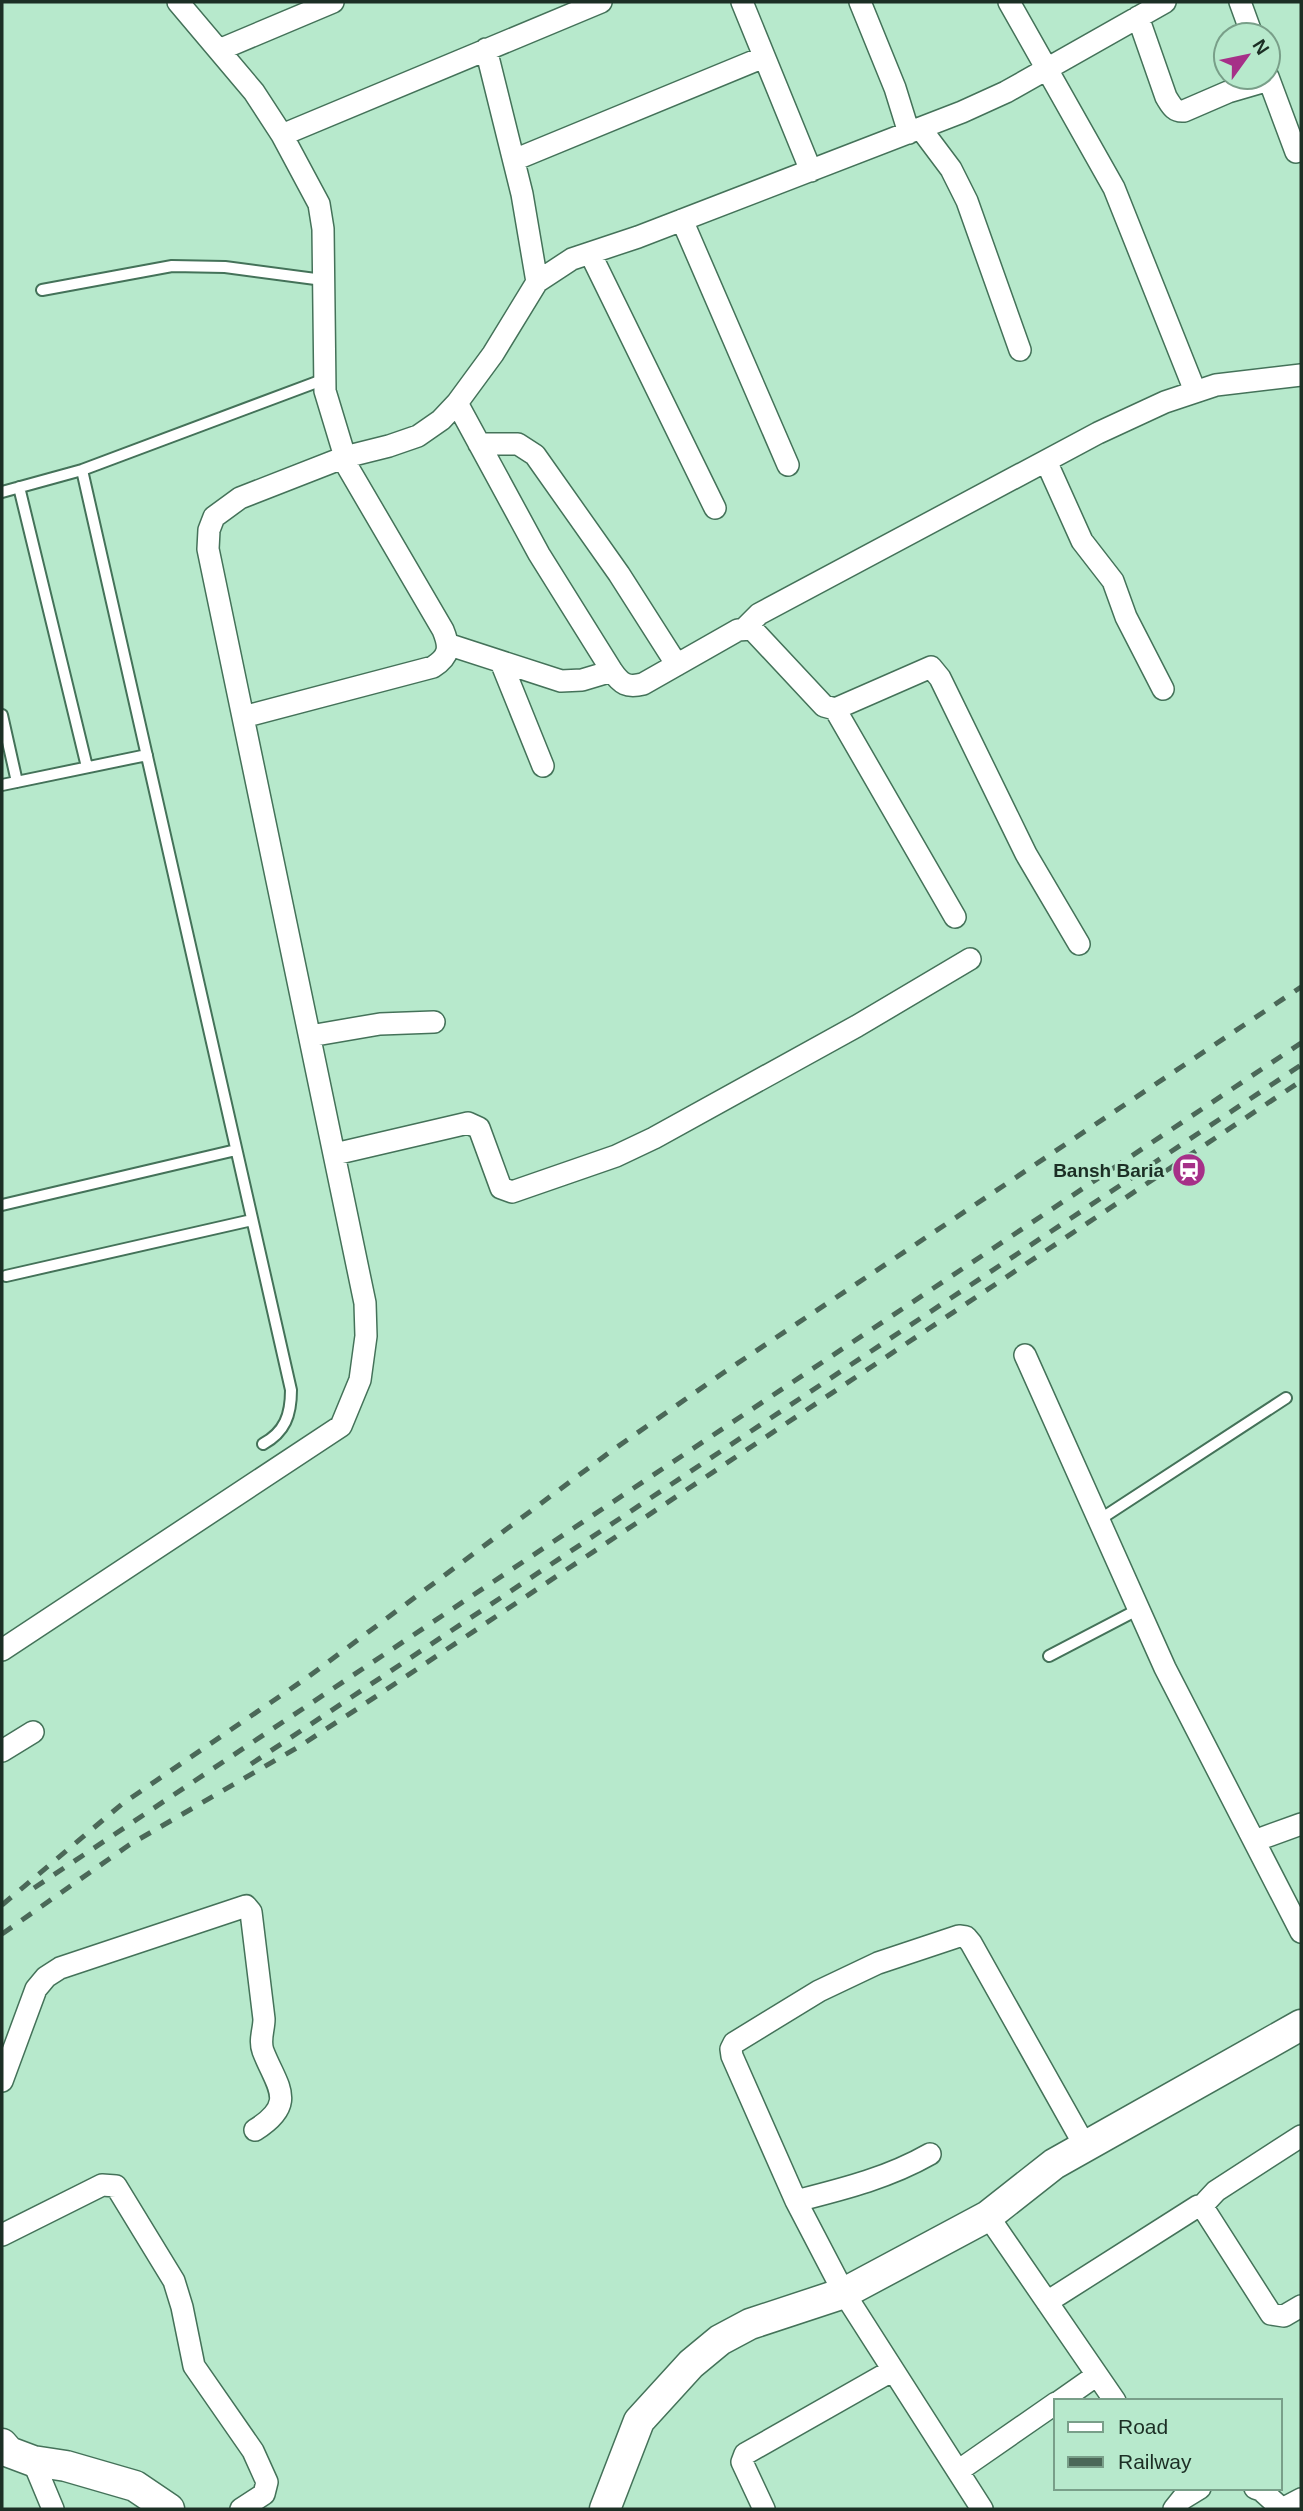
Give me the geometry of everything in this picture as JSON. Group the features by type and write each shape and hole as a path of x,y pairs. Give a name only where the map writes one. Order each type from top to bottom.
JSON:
{"street":[{"path":"178,2 254,92 282,135 319,204 323,229 325,391 344,458 450,645 448,653 433,667 243,717"},
{"path":"219,51 333,2"},
{"path":"282,135 601,2"},
{"path":"742,2 811,171"},
{"path":"860,2 915,131 951,169 967,201 1020,350"},
{"path":"1009,2 1114,188 1195,391"},
{"path":"2,1650 341,1426 360,1380 366,1336 365,1303 208,549 209,530 214,517 240,498 344,458 418,436 441,420 457,403 492,354 537,282 572,258 682,220 989,100 1165,2"},
{"path":"1240,2 1247,21"},
{"path":"1138,17 1172,108 1178,112 1184,111 1231,91"},
{"path":"486,49 530,230 537,282"},
{"path":"514,160 764,57"},
{"path":"1273,91 1296,152"},
{"path":"682,220 788,465"},
{"path":"590,253 715,508"},
{"path":"746,628 759,614 1046,461 1165,402 1216,386 1301,375"},
{"path":"457,403 539,554 612,671 625,685 632,687 643,684 746,628 752,629 824,706 835,709 931,667 940,678 1026,854 1079,944"},
{"path":"479,444 518,444 535,455 619,574 677,665"},
{"path":"1046,461 1082,541 1113,581 1126,617 1163,690"},
{"path":"450,645 561,681 582,680 612,671"},
{"path":"501,662 543,766"},
{"path":"835,709 955,917"},
{"path":"335,1154 468,1123 479,1128 501,1188 512,1192 616,1156 654,1138 857,1026 970,959"},
{"path":"310,1036 380,1024 434,1022"},
{"path":"1025,1355 1165,1668 1301,1932"},
{"path":"2,1751 33,1732"},
{"path":"1254,1841 1301,1824"},
{"path":"2,2081 36,1989 46,1977 60,1968 246,1906 251,1912 262,2004 263,2050 281,2089 276,2113 255,2130"},
{"path":"982,2509 844,2293 796,2201 731,2049 734,2043 831,1985 878,1963 959,1936 966,1937 1085,2146"},
{"path":"605,2509 639,2421 691,2364 720,2340 750,2324 844,2293 988,2216 1054,2164 1301,2025"},
{"path":"1047,2302 1198,2206 1202,2206 1216,2191 1301,2136"},
{"path":"796,2201 887,2176 930,2154"},
{"path":"2,2235 103,2185 116,2186 174,2281 194,2366 237,2425 267,2482 264,2494 241,2509"},
{"path":"1202,2206 1271,2314 1284,2316 1301,2306"},
{"path":"988,2216 1114,2399"},
{"path":"764,2509 742,2462 745,2454 893,2370"},
{"path":"1062,2399 1097,2375"},
{"path":"958,2471 1054,2405"},
{"path":"11,2453 53,2509"},
{"path":"11,2453 135,2486 169,2509"},
{"path":"1261,2490 1282,2509 1301,2499"}],"lane":[{"path":"42,290 172,266 225,267 323,280"},
{"path":"2,492 82,470 325,379"},
{"path":"82,470 291,1390 291,1407 284,1427 262,1444"},
{"path":"19,487 87,767"},
{"path":"2,715 17,782"},
{"path":"2,785 147,755"},
{"path":"2,1205 236,1150"},
{"path":"6,1276 252,1220"},
{"path":"1099,1520 1286,1398"},
{"path":"1049,1656 1139,1609"}],"railway":[{"path":"2,1905 122,1804 308,1677 610,1452 723,1373 1301,987"},
{"path":"34,1888 1301,1043"},
{"path":"251,1764 1301,1065"},
{"path":"2,1934 129,1845 300,1746 360,1707 1301,1081"}],"place":[{"name":"Bansh Baria","path":"1189,1170"}]}
